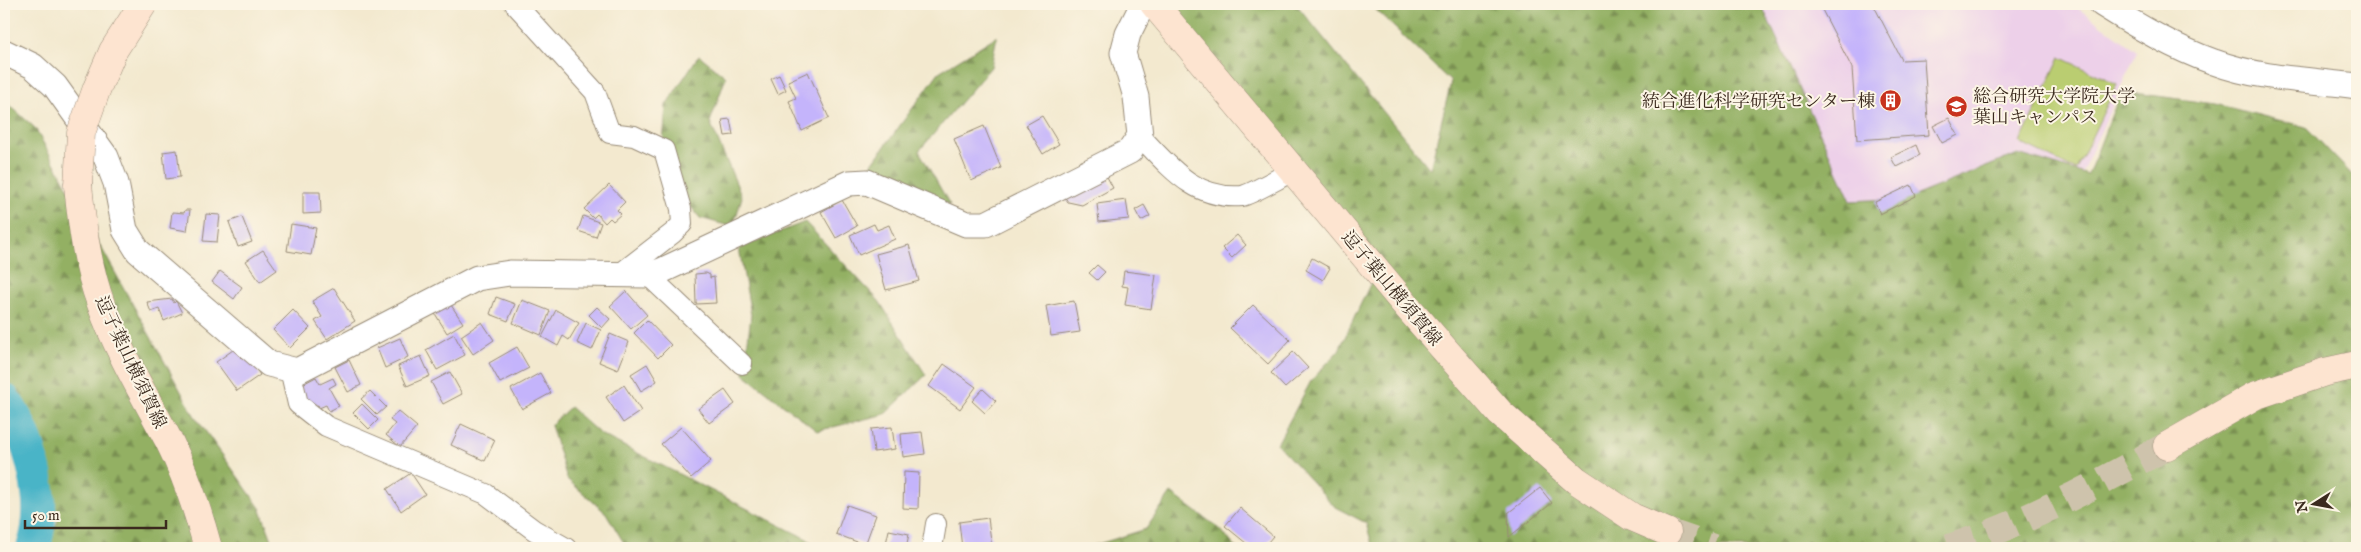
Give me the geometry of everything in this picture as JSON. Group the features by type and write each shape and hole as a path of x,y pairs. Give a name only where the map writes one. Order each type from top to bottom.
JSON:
{"main road":[{"name":"逗子葉山横須賀線","path":"143,4 113,51 81,133 78,185 83,236 101,304 137,382 170,443 195,502 208,548"},
{"name":"逗子葉山横須賀線","path":"1154,4 1404,303 1500,413 1576,480 1632,518 1667,532"},
{"path":"2167,446 2254,396 2325,372 2357,365"}],"street":[{"path":"515,4 595,92 610,132 634,136 664,150 681,209 682,224 620,274"},
{"path":"1143,4 1128,34 1123,53 1124,62 1136,97 1140,136 1182,180 1215,194 1243,196 1293,171"},
{"path":"2102,4 2141,29 2214,62 2270,76 2357,86"},
{"path":"4,52 33,66 55,86 106,157 116,183 125,230 138,251 269,364 297,371 476,278 510,273 648,275 661,271 849,184 867,182 966,224 986,224 1130,151 1140,136"},
{"path":"648,275 742,364"},
{"path":"290,369 298,404 326,426 486,494 534,530 566,548"},
{"path":"932,548 936,524"}],"shaded area":[{"name":"総合研究大学院大学 葉山キャンパス","path":"1753,4 2072,4 2137,51 2077,184 1860,230"}],"green space":[{"path":"1164,4 1296,4 1430,169 1451,82 1370,4 1761,4 1851,201 1909,198 2018,154 2088,175 2121,91 2215,104 2306,127 2357,180 2357,548 1373,548 1366,523 1335,507 1277,444 1311,381 1339,350 1374,276"},
{"path":"997,36 991,67 919,151 950,205 866,172 939,72"},
{"path":"699,55 726,77 710,122 742,197 733,227 700,218 661,170 666,105"},
{"path":"2060,57 2117,84 2076,170 2020,143"},
{"path":"4,100 35,128 194,415 260,508 275,548 48,548 58,520 37,443 4,411"},
{"path":"805,222 879,301 926,375 885,414 817,431 744,374 751,315 739,248"},
{"path":"570,407 600,434 807,539 818,548 627,548 606,513 567,479 551,425"},
{"path":"1171,493 1220,529 1236,548 1086,548 1146,529"}],"building":[{"name":"統合進化科学研究センター棟","path":"1819,4 1873,4 1902,60 1924,59 1929,135 1857,140 1852,68"},
{"path":"808,72 829,118 802,131 789,101 796,98 788,81"},
{"path":"779,75 786,90 778,94 771,79"},
{"path":"1042,116 1059,144 1043,154 1026,125"},
{"path":"1949,118 1958,135 1942,143 1933,126"},
{"path":"730,119 733,135 725,136 722,120"},
{"path":"984,126 1001,168 971,181 954,139"},
{"path":"1916,145 1920,155 1896,167 1891,157"},
{"path":"177,150 180,177 166,179 163,152"},
{"path":"1105,173 1113,188 1082,205 1068,202 1064,196"},
{"path":"609,185 625,202 617,210 621,214 613,221 610,218 605,223 597,214 593,218 584,209"},
{"path":"1911,185 1916,196 1880,214 1875,202"},
{"path":"303,192 320,192 321,213 303,214"},
{"path":"842,200 857,226 836,238 821,212"},
{"path":"1126,200 1129,219 1099,222 1097,204"},
{"path":"1144,205 1150,216 1141,221 1135,210"},
{"path":"185,210 190,210 187,231 170,228 172,212 184,213"},
{"path":"206,214 220,215 217,242 203,241"},
{"path":"583,216 601,223 596,237 578,231"},
{"path":"242,217 252,242 238,247 229,222"},
{"path":"291,224 316,228 311,255 287,251"},
{"path":"874,224 877,230 889,225 895,239 859,255 850,235"},
{"path":"1237,235 1246,245 1232,258 1222,248"},
{"path":"909,245 919,281 886,290 876,254"},
{"path":"263,250 277,270 260,282 246,261"},
{"path":"1312,258 1330,268 1323,280 1306,270"},
{"path":"1097,265 1105,272 1097,280 1089,273"},
{"path":"220,271 242,287 234,299 212,282"},
{"path":"1124,271 1156,275 1151,309 1125,305 1128,287 1122,286"},
{"path":"706,273 710,275 710,278 714,277 716,303 696,304 695,274"},
{"path":"334,288 355,321 327,339 315,321 322,317 312,301"},
{"path":"626,291 647,315 631,329 610,306"},
{"path":"496,297 515,304 508,321 490,314"},
{"path":"172,299 174,303 176,301 182,313 164,321 159,309 151,312 147,302"},
{"path":"522,300 550,311 541,335 513,323"},
{"path":"1074,301 1080,332 1051,336 1046,306"},
{"path":"449,302 463,323 447,333 434,312"},
{"path":"1253,305 1290,340 1268,364 1230,328"},
{"path":"597,307 610,319 602,328 589,315"},
{"path":"293,310 310,328 290,348 273,330"},
{"path":"556,310 579,323 569,340 563,336 558,346 542,337"},
{"path":"647,320 671,345 658,358 634,333"},
{"path":"482,322 494,340 473,354 461,336"},
{"path":"586,323 601,330 592,350 577,343"},
{"path":"454,334 465,355 437,370 426,350"},
{"path":"610,334 629,342 618,370 599,362"},
{"path":"400,338 408,357 385,368 377,348"},
{"path":"240,345 260,375 237,391 216,362"},
{"path":"517,347 529,368 500,383 489,363"},
{"path":"1293,352 1308,368 1285,388 1271,373"},
{"path":"421,356 430,376 407,386 398,366"},
{"path":"349,360 361,385 348,392 335,367"},
{"path":"647,364 657,381 641,391 631,374"},
{"path":"944,364 976,387 960,409 929,386"},
{"path":"450,372 462,394 443,404 431,382"},
{"path":"540,373 551,393 522,409 511,389"},
{"path":"316,377 320,384 333,378 336,384 329,388 339,406 329,411 326,405 319,408 318,405 311,408 299,386"},
{"path":"624,385 641,411 623,423 606,397"},
{"path":"983,389 996,401 985,413 972,401"},
{"path":"725,390 735,404 709,423 698,409"},
{"path":"370,391 386,407 377,415 361,399"},
{"path":"362,404 378,420 369,429 353,413"},
{"path":"398,411 417,427 400,447 386,435 395,424 390,420"},
{"path":"461,424 495,440 485,461 451,445"},
{"path":"681,427 711,461 691,478 661,444"},
{"path":"892,427 895,449 874,452 871,429"},
{"path":"922,432 925,454 903,457 901,434"},
{"path":"904,472 919,473 918,509 903,508"},
{"path":"411,473 425,494 401,511 387,489"},
{"path":"1540,488 1552,503 1509,537 1508,513"},
{"path":"847,505 876,515 865,545 836,534"},
{"path":"1240,508 1273,536 1263,548 1252,548 1225,526"},
{"path":"988,518 992,548 962,548 959,522"},
{"path":"889,530 909,534 906,548 885,548"}],"waterway":[{"path":"4,400 14,415 22,433 35,471 39,512 33,548"}],"tunnel":[{"path":"1949,548 2033,515 2087,489 2167,446"},
{"path":"1667,532 1713,548"}],"place":[{"name":"統合進化科学研究センター棟","path":"1891,101"},
{"name":"総合研究大学院大学 葉山キャンパス","path":"1957,106"}]}
